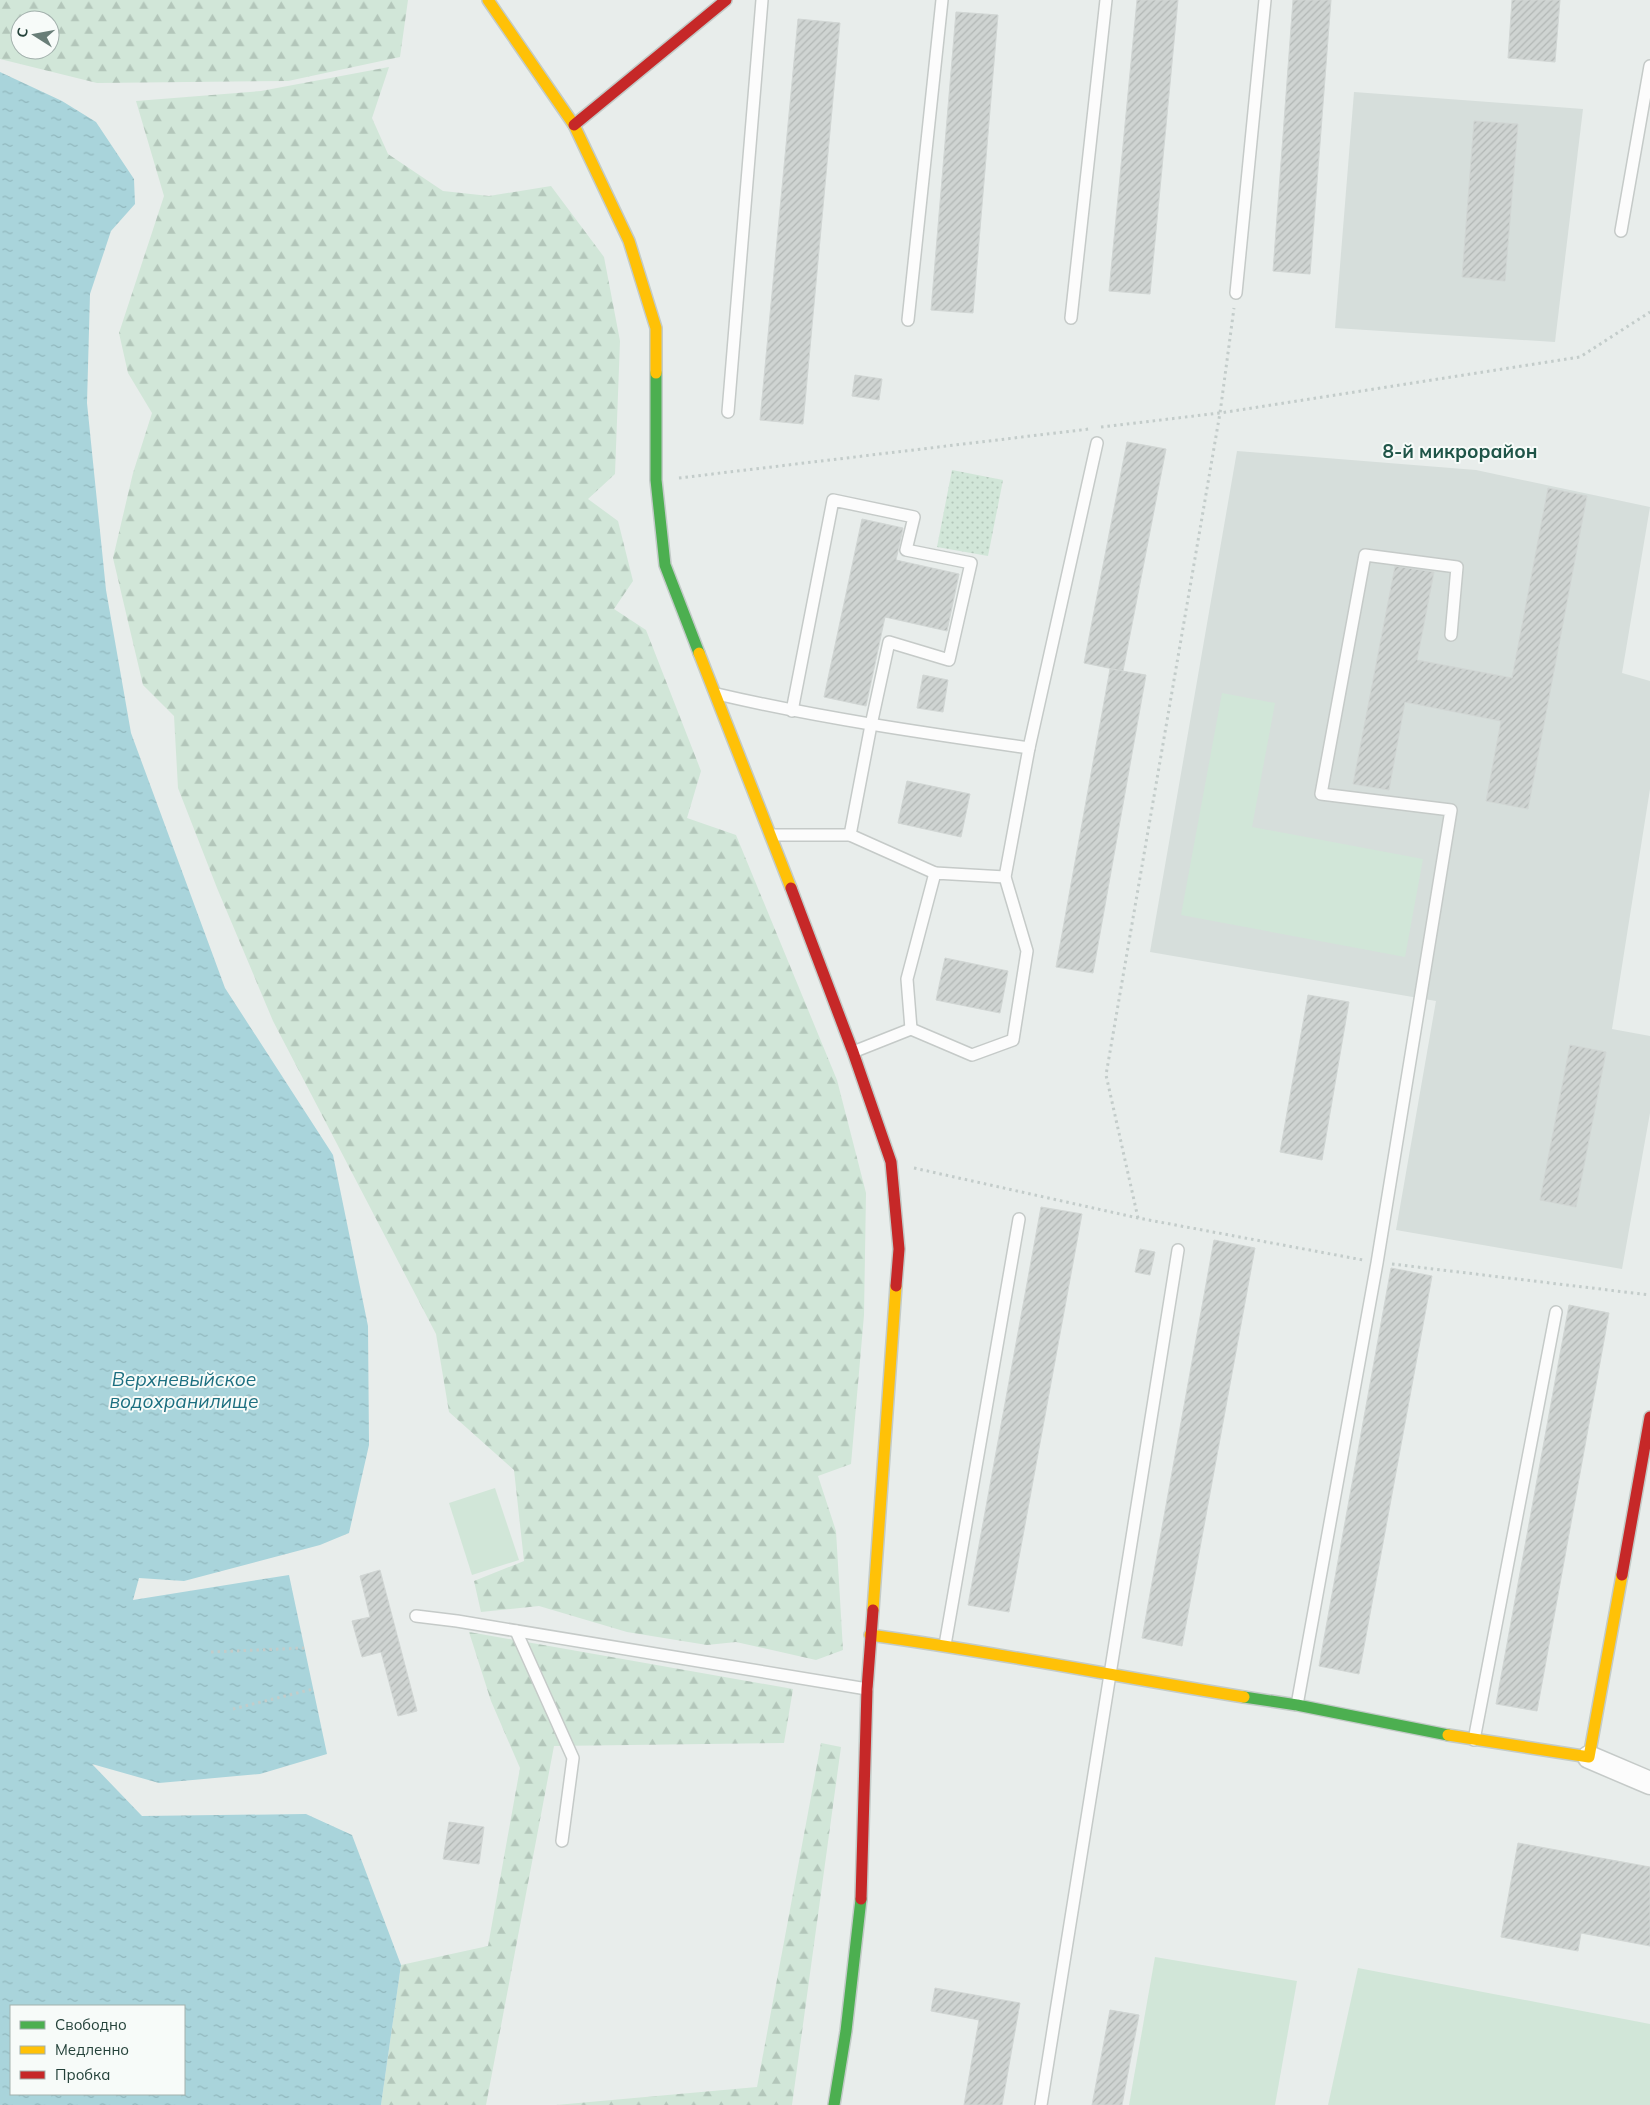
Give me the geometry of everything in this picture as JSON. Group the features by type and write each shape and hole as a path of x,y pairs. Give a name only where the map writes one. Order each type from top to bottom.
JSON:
{"street":[{"path":"488,0 574,125 629,241 656,328 656,480 665,565 771,835 853,1052 891,1162 899,1249 870,1635 862,1893 846,2031 834,2105"},
{"path":"574,125 726,0"},
{"path":"1589,1757 1650,1416"},
{"path":"870,1635 945,1645 1109,1675 1297,1705 1474,1740 1589,1757 1650,1783"}],"lane":[{"path":"728,412 762,0"},
{"path":"908,320 942,0"},
{"path":"1071,318 1106,0"},
{"path":"1236,293 1265,0"},
{"path":"1621,231 1650,66"},
{"path":"853,1052 911,1029 972,1055 1013,1040 1027,951 1005,877 1028,748 1097,443"},
{"path":"792,711 833,500 914,517 906,550 971,563 949,660 890,642 870,725 850,835"},
{"path":"1297,1705 1377,1263 1451,810 1321,794 1365,556 1457,567 1451,635"},
{"path":"715,694 792,711 870,725 1028,748"},
{"path":"771,835 850,835 935,873 1005,877"},
{"path":"911,1029 907,979 935,873"},
{"path":"945,1645 1019,1219"},
{"path":"1041,2105 1178,1250"},
{"path":"1474,1740 1556,1312"},
{"path":"416,1616 867,1689"},
{"path":"516,1631 573,1758 562,1841"}],"path":[{"path":"1138,1218 1106,1075 1220,413 1236,293"},
{"path":"656,480 1220,413 1580,357 1650,312"},
{"path":"891,1162 1138,1218 1377,1263 1650,1295"},
{"path":"210,1652 304,1648"},
{"path":"233,1708 313,1690"}],"shaded area":[{"path":"1354,92 1583,109 1555,342 1335,328"},
{"path":"1237,451 1476,470 1650,507 1622,673 1650,681 1650,789 1612,1029 1650,1036 1650,1113 1622,1269 1396,1230 1436,1001 1150,952"}],"green space":[{"path":"0,0 408,0 400,57 288,81 97,83 0,59"},
{"path":"389,67 372,118 388,154 443,191 489,196 551,186 604,257 620,341 615,474 588,499 618,521 633,581 614,609 646,630 701,771 687,818 736,835 837,1080 866,1193 864,1315 851,1464 818,1476 836,1531 843,1650 816,1660 736,1642 707,1645 627,1632 539,1606 481,1612 474,1581 524,1561 514,1470 449,1412 436,1334 273,1021 217,888 178,788 174,716 143,685 113,558 133,473 152,413 128,373 119,333 164,196 136,101 261,91"},
{"path":"952,470 1003,480 988,556 937,547"},
{"path":"1222,693 1275,703 1252,827 1423,859 1405,957 1181,915"},
{"path":"495,1488 519,1560 472,1575 449,1503"},
{"path":"469,1632 793,1689 784,1743 554,1746 486,2105 381,2105 401,1965 488,1946 520,1768 491,1701"},
{"path":"821,1743 841,1747 792,2105 556,2105 757,2087"},
{"path":"1155,1957 1297,1981 1275,2105 1129,2105"},
{"path":"1358,1968 1650,2024 1650,2105 1328,2105"}],"water":[{"name":"Верхневыйское водохранилище","path":"0,72 62,101 96,122 134,179 135,204 111,231 90,294 87,403 106,590 131,733 225,988 333,1155 368,1326 369,1445 349,1533 320,1545 184,1581 139,1578 133,1600 289,1575 327,1754 260,1774 159,1783 92,1764 142,1816 306,1814 352,1835 401,1965 381,2105 0,2105"}],"building":[{"path":"1137,0 1178,0 1150,294 1109,291"},
{"path":"1293,0 1331,0 1310,274 1273,271"},
{"path":"1512,0 1560,0 1555,62 1508,58"},
{"path":"956,12 998,15 973,313 931,310"},
{"path":"798,19 840,23 803,424 760,420"},
{"path":"1474,121 1518,124 1505,281 1462,277"},
{"path":"855,375 882,379 879,400 852,396"},
{"path":"1127,442 1166,449 1123,671 1084,663"},
{"path":"1548,488 1587,496 1528,809 1486,801 1501,721 1405,702 1389,790 1353,784 1395,566 1434,572 1417,660 1512,678"},
{"path":"862,519 903,528 896,560 959,574 947,631 885,617 866,706 824,697"},
{"path":"1110,669 1146,675 1093,973 1056,967"},
{"path":"923,675 948,680 943,712 917,708"},
{"path":"907,781 970,794 961,837 898,823"},
{"path":"945,958 1008,971 1000,1013 936,1000"},
{"path":"1308,995 1349,1002 1322,1160 1280,1152"},
{"path":"1570,1045 1606,1052 1576,1207 1540,1200"},
{"path":"1041,1207 1082,1214 1009,1612 968,1605"},
{"path":"1214,1240 1255,1248 1182,1646 1142,1638"},
{"path":"1140,1249 1155,1252 1150,1275 1135,1272"},
{"path":"1391,1268 1432,1276 1359,1674 1319,1666"},
{"path":"1569,1305 1609,1313 1537,1711 1496,1704"},
{"path":"380,1570 417,1711 398,1716 381,1652 362,1657 352,1621 370,1617 360,1576"},
{"path":"449,1822 484,1827 479,1864 443,1859"},
{"path":"1518,1843 1650,1867 1650,1946 1581,1933 1578,1951 1501,1937"},
{"path":"935,1988 1020,2003 1002,2105 964,2105 979,2020 931,2011"},
{"path":"1110,2010 1139,2015 1122,2105 1092,2105"}],"traffic: fast":[{"path":"656,373 656,480 665,565 699,653"},
{"path":"1244,1697 1297,1705 1448,1735"},
{"path":"834,2105 846,2031 861,1899"}],"traffic: slow":[{"path":"488,0 574,125 629,241 656,328 656,373"},
{"path":"699,653 791,888"},
{"path":"873,1610 896,1286"},
{"path":"1448,1735 1589,1757 1622,1575"},
{"path":"870,1635 964,1649 1244,1697"}],"traffic: jam":[{"path":"574,125 726,0"},
{"path":"791,888 853,1052 891,1162 899,1249 896,1286"},
{"path":"1622,1575 1650,1417"},
{"path":"861,1899 867,1689 873,1610"}],"district":[{"name":"8-й микрорайон","path":"1460,451"}]}
